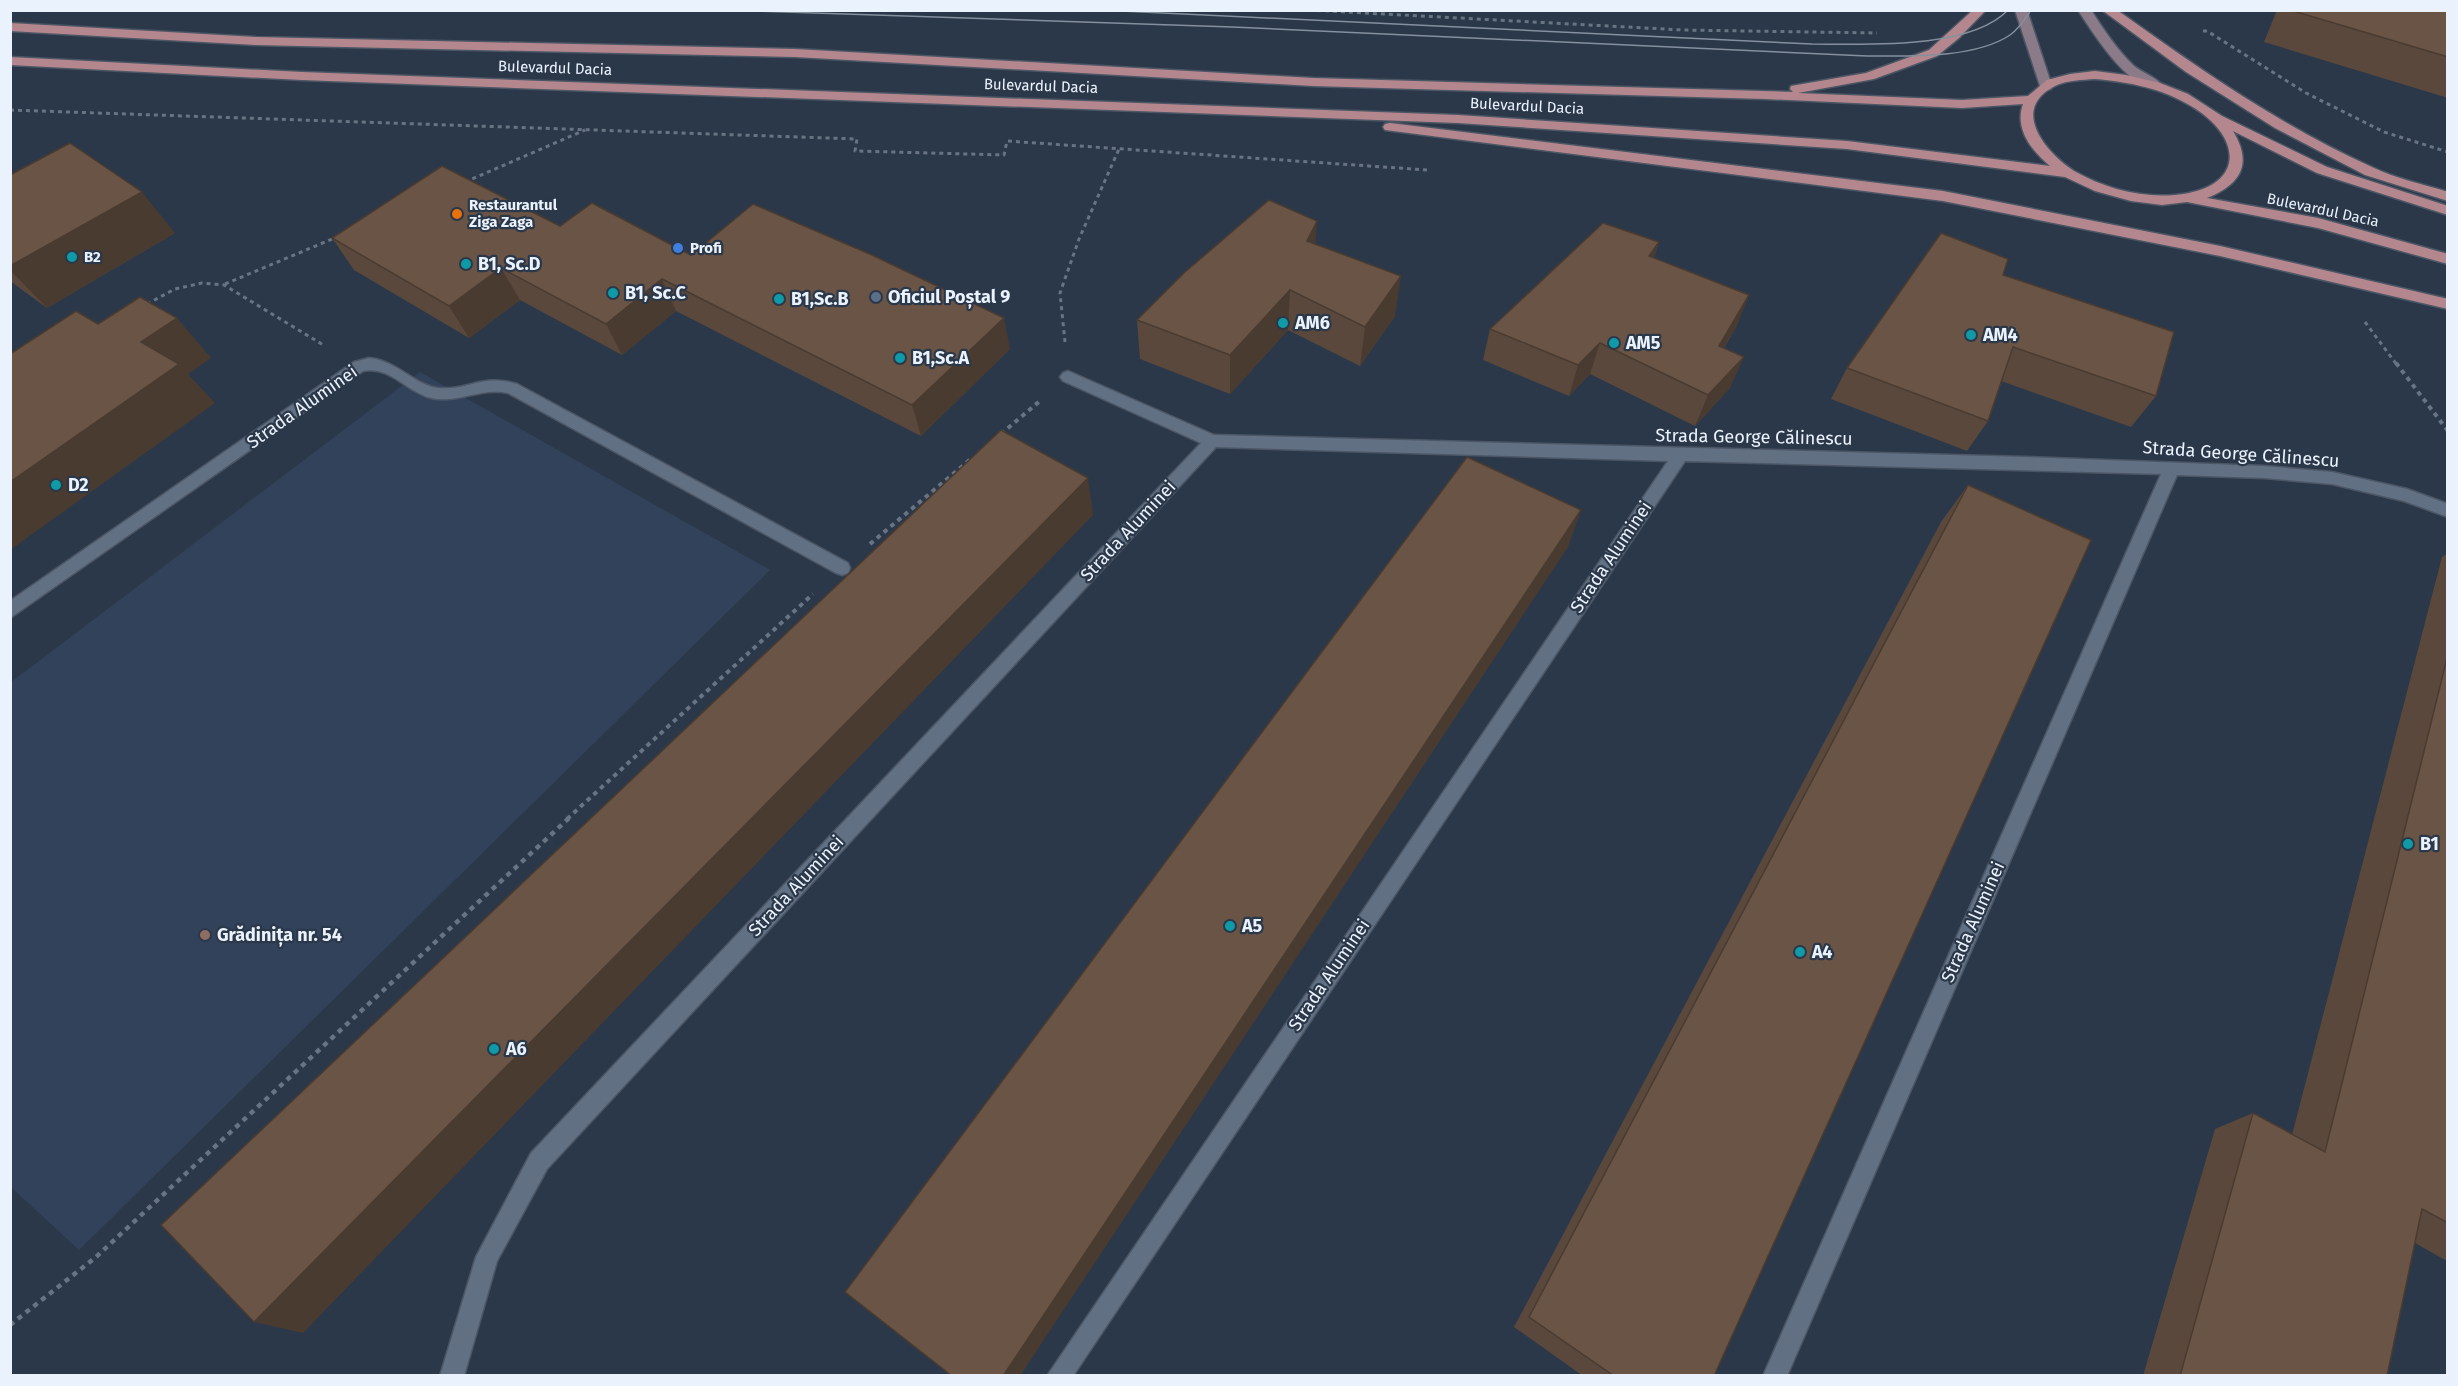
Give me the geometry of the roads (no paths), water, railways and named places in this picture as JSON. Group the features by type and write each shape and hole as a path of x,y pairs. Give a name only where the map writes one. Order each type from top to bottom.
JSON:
{"main road":[{"path":"1765,95 1869,76 1933,53 1980,10"},
{"path":"2021,10 2046,86"},
{"path":"2084,10 2139,79 2155,84 2186,98 2212,114 2230,135 2238,156 2234,176 2217,190 2189,199 2160,200 2128,196 2096,186 2068,173 2045,155 2030,136 2026,117 2030,100 2046,86 2068,78 2095,75 2125,77 2155,84"},
{"path":"2108,10 2191,69 2280,125 2370,172 2448,197"},
{"name":"Bulevardul Dacia","path":"10,27 256,41 795,53 1313,82 1765,95 1962,104 2030,100"},
{"name":"Bulevardul Dacia","path":"10,61 302,76 1470,119 1824,143 2068,173"},
{"path":"1263,112 1943,196 2220,251 2448,304"},
{"name":"Bulevardul Dacia","path":"2212,114 2322,170 2448,211"},
{"name":"Bulevardul Dacia","path":"2189,199 2318,223 2448,259"}],"street":[{"name":"Strada Aluminei","path":"10,611 359,366 370,362 380,364 429,391 449,396 493,385 512,388 842,568"},
{"name":"Strada George Călinescu","path":"1068,377 1212,441 2172,468 2332,478 2407,495 2448,511"},
{"name":"Strada Aluminei","path":"452,1376 486,1257 539,1161 1212,441"},
{"name":"Strada Aluminei","path":"1059,1376 1680,455"},
{"name":"Strada Aluminei","path":"1775,1376 2172,468"}],"tram line":[{"path":"725,10 1232,27 1867,56 1940,54 1978,48 1995,43 2013,33 2031,10"},
{"path":"1100,10 1812,44 1887,44 1943,38 1969,32 1991,23 2008,10"}],"place":[{"name":"Restaurantul Ziga Zaga","path":"457,214"},
{"name":"Profi","path":"678,248"},
{"name":"B2","path":"72,257"},
{"name":"B1, Sc.D","path":"466,264"},
{"name":"B1, Sc.C","path":"613,293"},
{"name":"Oficiul Poștal 9","path":"876,297"},
{"name":"B1,Sc.B","path":"779,299"},
{"name":"AM6","path":"1283,323"},
{"name":"AM4","path":"1971,335"},
{"name":"AM5","path":"1614,343"},
{"name":"B1,Sc.A","path":"900,358"},
{"name":"D2","path":"56,485"},
{"name":"B1","path":"2408,844"},
{"name":"A5","path":"1230,926"},
{"name":"Grădinița nr. 54","path":"205,935"},
{"name":"A4","path":"1800,952"},
{"name":"A6","path":"494,1049"}]}
